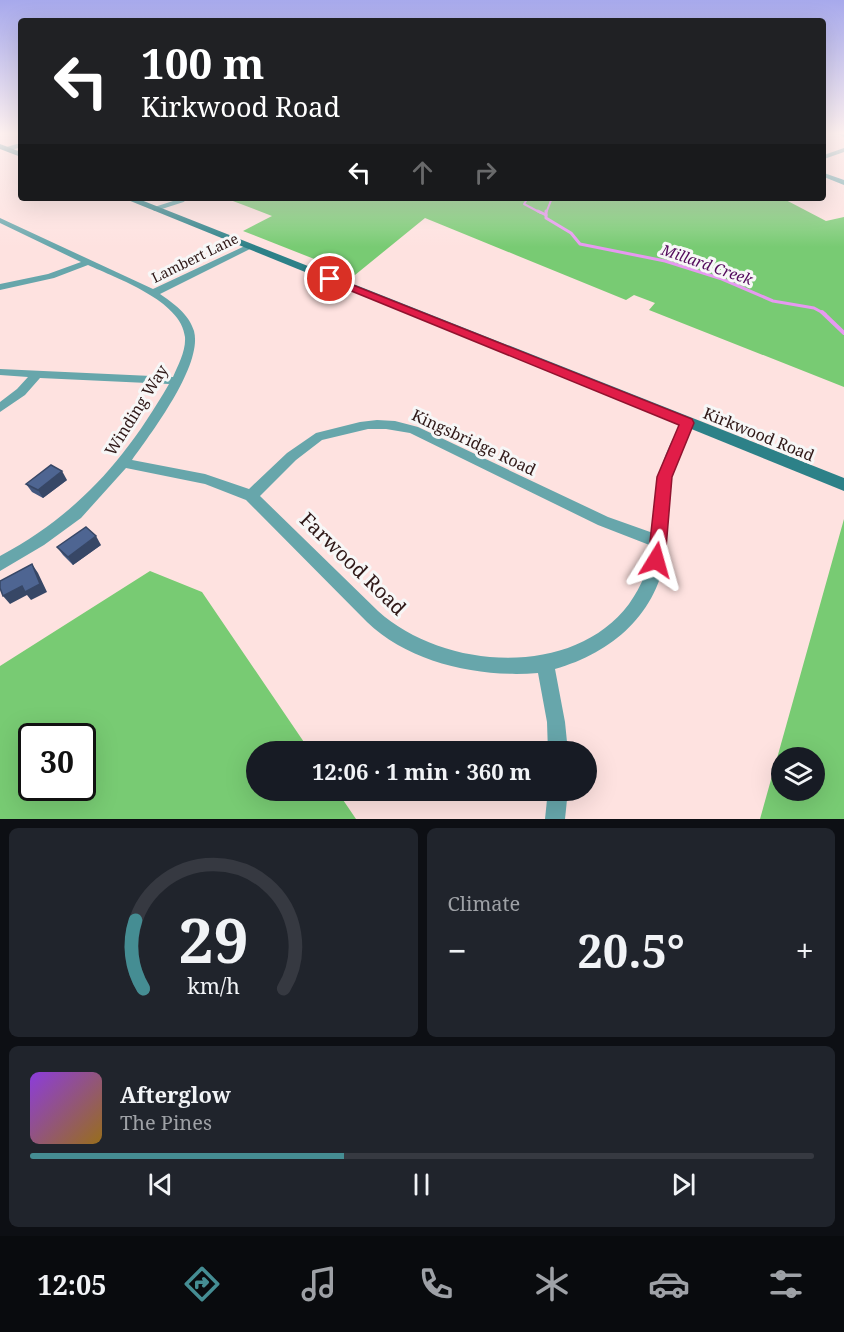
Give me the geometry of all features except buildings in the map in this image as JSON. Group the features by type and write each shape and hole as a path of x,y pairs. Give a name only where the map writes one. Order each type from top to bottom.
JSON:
{"street":[{"path":"826,176 844,183"},
{"name":"Kirkwood Road","path":"135,201 844,485"},
{"name":"Winding Way","path":"0,220 133,282 181,316 189,329 190,343 186,360 176,381 124,463 76,513 50,534 0,564"},
{"name":"Lambert Lane","path":"151,294 250,246"},
{"path":"0,287 51,276 88,262"},
{"path":"0,372 176,381"},
{"path":"0,408 21,392 37,374"},
{"name":"Farwood Road","path":"124,463 209,480 233,487 251,496 386,628 426,649 454,659 495,666 545,665 582,652 613,633 632,616 653,577 660,542 664,477 687,423"},
{"name":"Kingsbridge Road","path":"251,496 298,452 319,437 361,425 394,424 414,430 603,521 660,542"},
{"path":"545,665 557,741"},
{"path":"555,819 557,801"}],"lane":[{"path":"155,209 180,201"}],"green space":[{"path":"233,201 788,201 826,221 844,217 844,387 649,310 655,303 634,295 626,300 425,218 355,275 243,231 272,216"},
{"path":"844,519 844,819 760,819 771,780 771,801 825,801 825,747 780,747"},
{"path":"150,571 202,592 303,741 246,741 246,801 344,801 356,819 0,819 0,666"}],"waterway":[{"path":"526,201 524,204 541,213"},
{"name":"Millard Creek","path":"546,213 551,201"},
{"path":"538,211 546,215"},
{"name":"Millard Creek","path":"546,215 546,218 571,233 580,244 665,261 722,279 773,301 814,308 823,313"},
{"name":"Millard Creek","path":"823,313 844,333"}],"route":[{"path":"330,279 687,423 664,477 660,542 656,560"}]}
